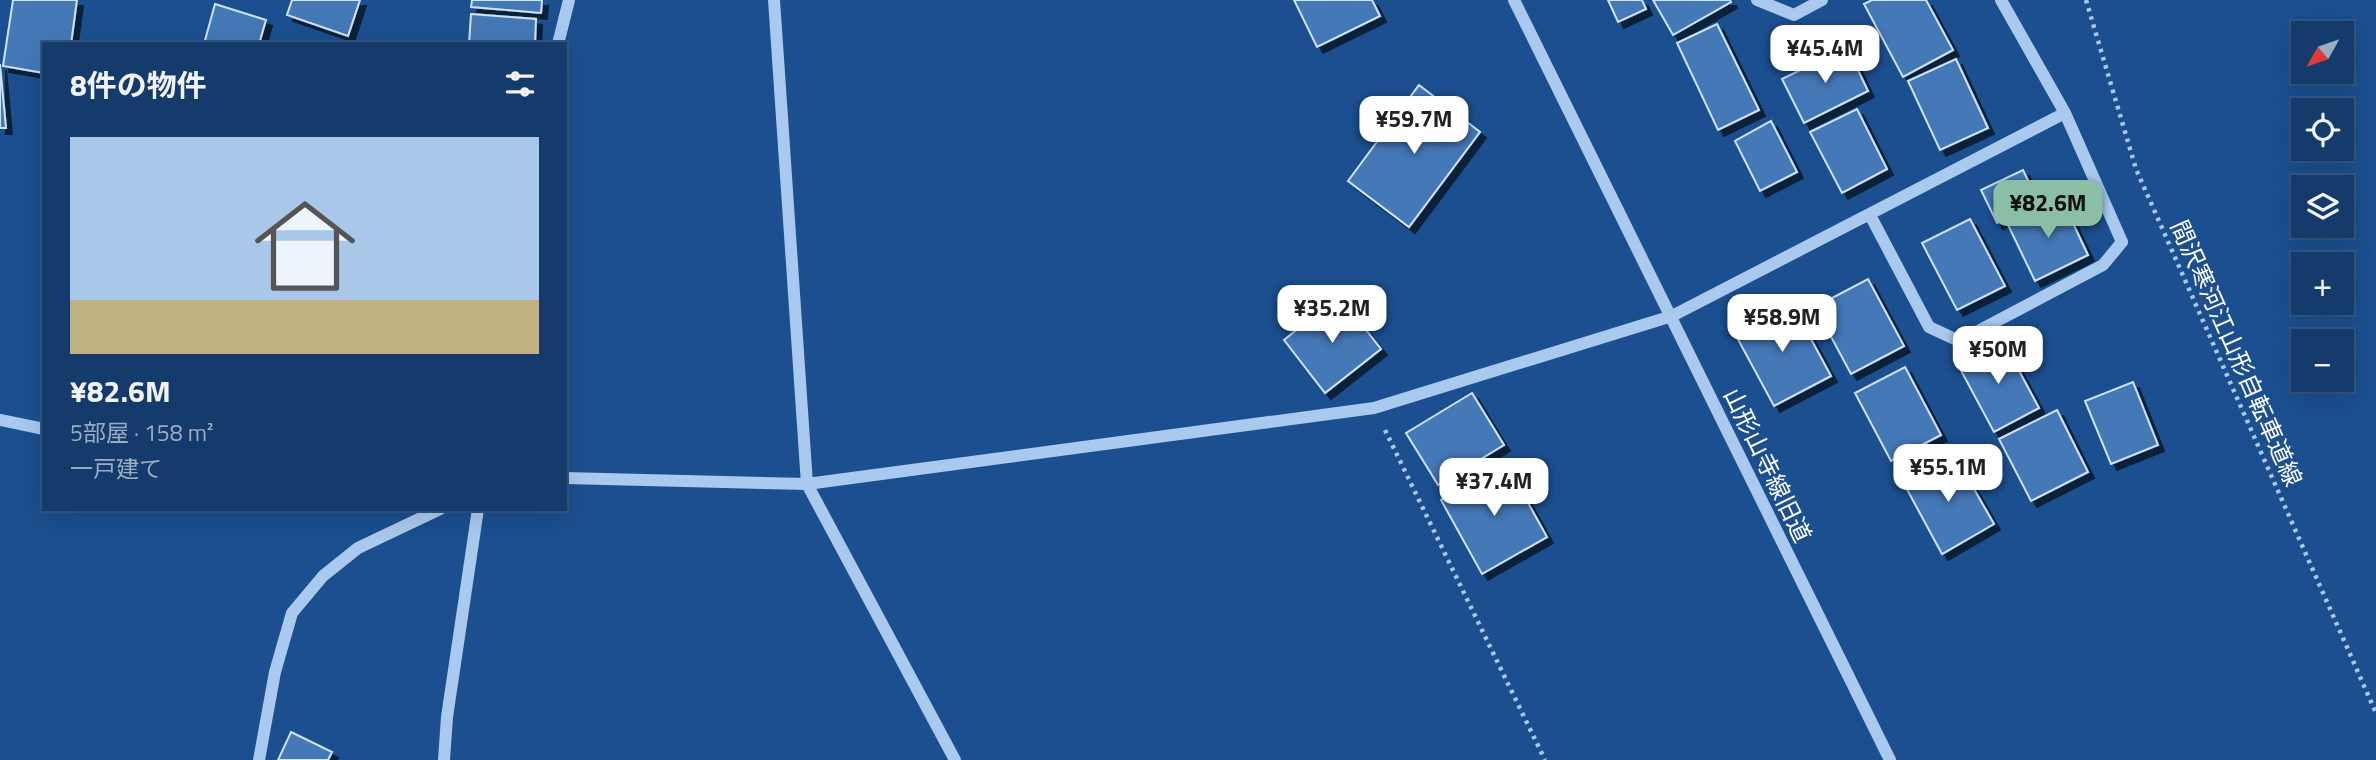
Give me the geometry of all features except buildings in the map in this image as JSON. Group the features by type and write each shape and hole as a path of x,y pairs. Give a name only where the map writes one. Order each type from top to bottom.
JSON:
{"street":[{"path":"558,42 569,0"},
{"path":"774,0 807,484 955,760"},
{"name":"山形山寺線旧道","path":"1514,0 1890,760"},
{"path":"1757,0 1794,15 1822,0"},
{"path":"1870,215 1929,327 1959,341 2104,265 2122,242 2065,113 2001,0"},
{"path":"567,478 807,484 1374,408 1672,316 2065,113"},
{"path":"0,420 42,429"},
{"path":"259,760 275,672 292,613 323,576 358,548 436,511"},
{"path":"444,760 447,717 478,511"}],"path":[{"name":"間沢寒河江山形自転車道線","path":"2086,0 2136,169 2376,713"},
{"path":"1374,408 1545,760"}]}
